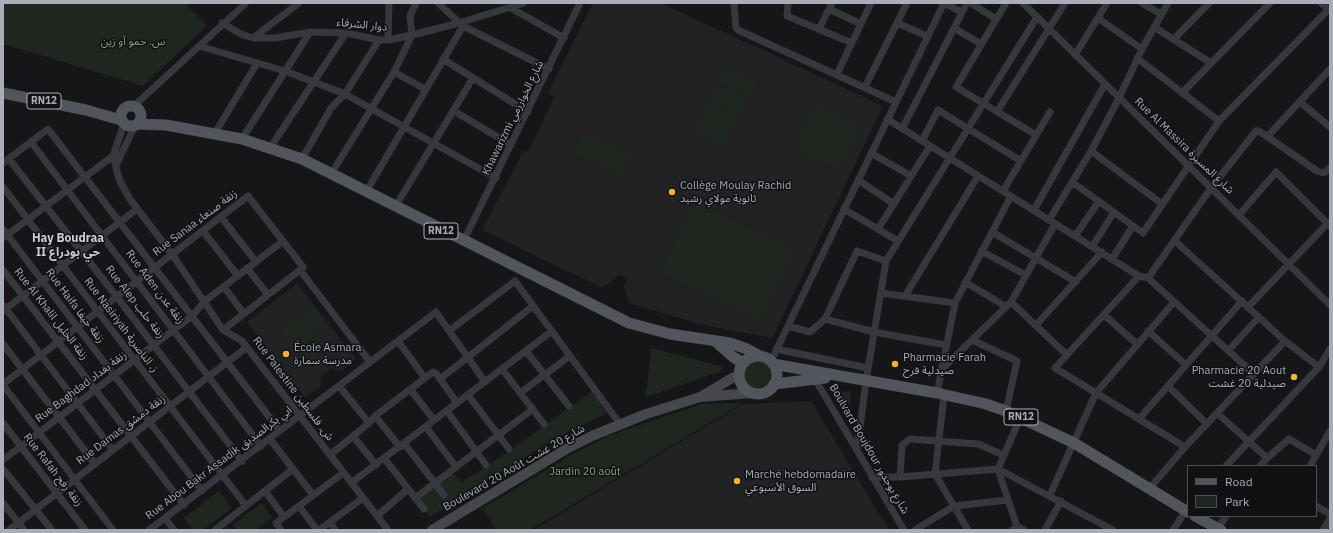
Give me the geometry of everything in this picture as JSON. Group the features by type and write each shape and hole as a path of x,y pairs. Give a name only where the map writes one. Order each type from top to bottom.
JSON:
{"main road":[{"name":"RN12","path":"3,93 86,110 215,133 242,139 302,159 463,242 629,323 670,334 730,343 747,349 772,363 986,404 1021,416 1074,443 1187,511"},
{"path":"715,341 733,357 743,363"},
{"path":"752,393 743,387 739,374 743,363 751,357 760,356"},
{"path":"772,363 776,374 774,384"},
{"path":"700,397 739,374"},
{"name":"RN12","path":"752,393 764,393 774,384 834,376"},
{"path":"700,397 752,393"},
{"name":"Boulevard 20 Août شارع 20 غشت","path":"432,530 568,448 620,424 700,397"},
{"name":"RN12","path":"1198,517 1219,529"}],"street":[{"path":"4,234 28,220 113,156 131,118 198,46 246,3"},
{"path":"253,38 299,3"},
{"path":"388,40 389,3"},
{"path":"331,174 394,72 412,35 410,16 416,3"},
{"path":"438,3 461,25 549,69"},
{"name":"دوار الشرفاء","path":"222,23 241,34 253,38 275,38 310,32 346,33 379,40 388,40 461,25 524,3"},
{"name":"Khawarizmi شارع الخوارزمي","path":"463,242 496,178 580,3"},
{"path":"734,3 735,21 738,30 896,102"},
{"path":"788,3 787,16 852,43"},
{"path":"837,74 872,3"},
{"path":"865,87 907,3"},
{"path":"772,363 776,349 944,3 962,12"},
{"path":"902,129 966,3"},
{"path":"971,3 996,19"},
{"path":"1006,3 956,87 1036,135"},
{"name":"Rue Al Massira شارع المسيرة","path":"1023,3 1330,305"},
{"path":"997,112 1065,3"},
{"path":"1075,55 1107,3"},
{"path":"1142,3 1161,14"},
{"path":"941,370 1008,304 1026,275 1072,182 1091,151 1119,98 1142,49 1168,3"},
{"path":"1174,39 1210,3"},
{"path":"1182,93 1270,3"},
{"path":"1072,182 1143,233 1218,121 1330,9 1321,3"},
{"path":"819,29 830,6 861,24"},
{"path":"511,8 564,38"},
{"path":"857,450 866,381 886,261 1037,17"},
{"path":"1098,18 1142,49"},
{"path":"897,23 927,36"},
{"path":"366,192 461,25"},
{"path":"1154,26 1211,63"},
{"path":"954,28 981,44"},
{"path":"242,139 310,32"},
{"path":"270,148 346,33"},
{"path":"302,159 331,108 345,94 379,40"},
{"path":"198,46 285,71 345,94 434,142 496,178"},
{"path":"1138,58 1218,121"},
{"path":"443,59 528,112"},
{"path":"215,133 257,62"},
{"path":"1267,138 1330,69"},
{"path":"394,72 425,89"},
{"path":"395,207 473,78"},
{"path":"1034,210 1105,84"},
{"path":"1300,102 1330,128"},
{"path":"922,141 938,110 1020,161"},
{"path":"454,111 511,145"},
{"path":"1003,191 1050,112"},
{"path":"116,165 131,118"},
{"path":"887,119 1139,276 1148,278 1254,374"},
{"path":"3,164 48,129 280,431"},
{"path":"1148,278 1211,188 1256,131 1259,131 1316,171 1324,173 1330,168"},
{"name":"Rue Aden زنقة عدن","path":"31,142 260,446"},
{"path":"878,229 930,146"},
{"path":"1091,151 1162,204"},
{"path":"871,153 912,176"},
{"name":"Rue Palestine ش. فلسطين","path":"113,156 122,185 137,209 172,254 205,301 223,330 237,337 247,347 388,530"},
{"name":"Rue Alep زنقة حلب","path":"9,159 117,296 242,461"},
{"path":"1239,215 1276,172 1329,224 1248,308"},
{"path":"905,296 978,176"},
{"path":"858,180 894,204"},
{"name":"Rue Nasiriyah ز. الناصرية","path":"3,187 246,506"},
{"name":"Rue Sanaa زنقة صنعاء","path":"3,384 248,196 283,241"},
{"path":"968,530 935,474 939,440 941,370 955,303 1011,196"},
{"path":"1075,236 1099,201"},
{"path":"113,450 4,309 137,209"},
{"path":"844,209 898,241"},
{"path":"1092,246 1114,212"},
{"path":"221,217 256,262"},
{"path":"1112,259 1133,226"},
{"path":"202,231 238,276"},
{"path":"992,232 1076,282"},
{"name":"Rue Haifa زنقة حيفا","path":"4,234 42,281 202,491"},
{"path":"223,330 304,267 283,241"},
{"name":"Rue Baghdad زنقة بغداد","path":"3,460 192,316 205,301 283,241"},
{"path":"1175,241 1285,341 1319,367"},
{"path":"825,320 857,252 860,251 886,261"},
{"path":"981,251 1026,275"},
{"path":"1036,325 1102,252"},
{"path":"247,268 268,295"},
{"name":"Rue Al Khalil زنقة الخليل","path":"3,270 184,505"},
{"path":"300,270 370,362"},
{"path":"1139,276 1055,368 1185,447"},
{"path":"485,382 449,331 515,281 620,424"},
{"path":"965,282 1008,304 1036,325 1067,355"},
{"path":"224,287 244,314"},
{"path":"881,292 955,303"},
{"path":"1139,419 1242,301"},
{"path":"1050,495 1096,393 1174,302"},
{"path":"440,378 533,306"},
{"name":"Rue Abou Bakr Assadik ابي بكرالصديق","path":"149,530 242,461 436,312 449,331"},
{"path":"1104,314 1137,344"},
{"path":"1228,351 1259,317"},
{"path":"788,326 810,332 818,323 825,320 874,332 946,345"},
{"path":"351,483 552,331"},
{"path":"1148,331 1186,365"},
{"path":"972,340 1017,362 1006,411"},
{"path":"398,341 425,378"},
{"path":"1149,489 1185,447 1285,341"},
{"path":"3,344 95,464"},
{"name":"Rue Damas زنقة دمشق","path":"9,530 247,347"},
{"path":"1227,465 1319,367 1330,348"},
{"path":"776,349 868,368"},
{"path":"526,351 569,406"},
{"path":"520,393 570,356"},
{"path":"502,369 544,424"},
{"path":"330,455 369,423 375,416 434,372 458,403"},
{"name":"Boulvard Boujdour شارع بوجدور","path":"815,379 904,530"},
{"path":"3,384 113,530"},
{"path":"339,386 369,423"},
{"path":"1168,386 1207,424"},
{"path":"410,389 434,420"},
{"path":"468,395 509,449"},
{"path":"415,498 533,409"},
{"path":"447,411 486,465"},
{"path":"1217,413 1267,458"},
{"path":"375,416 402,445 444,495"},
{"path":"1018,529 998,469 1021,416"},
{"name":"Rue Rafah زنقة رفح","path":"3,423 85,530"},
{"path":"426,427 456,467"},
{"path":"1311,465 1330,431"},
{"path":"353,436 376,465"},
{"path":"900,477 902,448 906,441 914,438 978,444 1003,455"},
{"path":"270,439 313,496"},
{"path":"1261,465 1288,439 1316,456"},
{"path":"384,458 424,509"},
{"path":"3,469 52,530"},
{"path":"215,530 225,527 246,506 293,469"},
{"path":"872,477 900,477 998,469 1050,495 1113,530"},
{"path":"281,530 276,523 343,473"},
{"path":"377,516 408,489"},
{"path":"265,491 284,517"},
{"path":"299,506 318,530 363,498"},
{"path":"915,530 954,506 1008,500"},
{"path":"1046,530 1061,501"},
{"path":"3,503 24,530"},
{"path":"1317,507 1330,514"},
{"path":"1173,530 1187,514"},
{"path":"1219,529 1225,517"},
{"path":"165,518 174,530"},
{"path":"1323,530 1330,519"},
{"path":"330,522 335,530"}],"shaded area":[{"name":"Collège Moulay Rachid ثانوية مولاي رشيد","path":"593,3 661,3 883,106 772,338 703,325 629,303 624,286 627,279 619,274 614,280 603,288 482,230 522,154 530,149 554,97 548,93"},
{"path":"297,283 356,359 341,371 332,368 321,377 320,387 305,398 247,322"},
{"name":"Marché hebdomadaire السوق الأسبوعي","path":"811,401 889,530 534,530 743,404"}],"green space":[{"name":"س. حمو أو زين","path":"3,3 185,3 207,26 143,86 3,44"},
{"path":"725,67 758,81 751,96 718,82"},
{"path":"717,84 749,98 743,114 710,99"},
{"path":"708,101 741,115 735,131 702,116"},
{"path":"815,103 838,114 816,160 793,149"},
{"path":"839,115 861,126 840,171 817,160"},
{"path":"700,117 733,132 727,147 694,132"},
{"path":"584,132 632,155 622,176 573,153"},
{"path":"694,202 795,249 761,320 660,273"},
{"path":"312,306 324,320 309,332 320,346 303,359 281,331"},
{"path":"651,348 721,366 722,371 646,397"},
{"path":"757,361 767,365 771,375 767,385 757,389 747,385 743,375 747,365"},
{"path":"592,391 607,413 556,438 430,517 416,498 452,471 461,483 514,448"},
{"path":"832,391 851,392 849,415 845,416"},
{"name":"Jardin 20 août","path":"743,403 530,530 496,530 483,508 574,453 611,435 701,404"},
{"path":"219,491 232,508 203,530 193,530 184,518"},
{"path":"261,503 272,517 256,530 237,530 233,525"}],"place":[{"name":"Collège Moulay Rachid ثانوية مولاي رشيد","path":"672,192"},
{"name":"École Asmara مدرسة سمارة","path":"286,354"},
{"name":"Pharmacie Farah صيدلية فرح","path":"895,364"},
{"name":"Pharmacie 20 Aout صيدلية 20 غشت","path":"1294,377"},
{"name":"Marché hebdomadaire السوق الأسبوعي","path":"737,481"}],"district":[{"name":"Hay Boudraa II حي بودراع","path":"68,246"}]}
